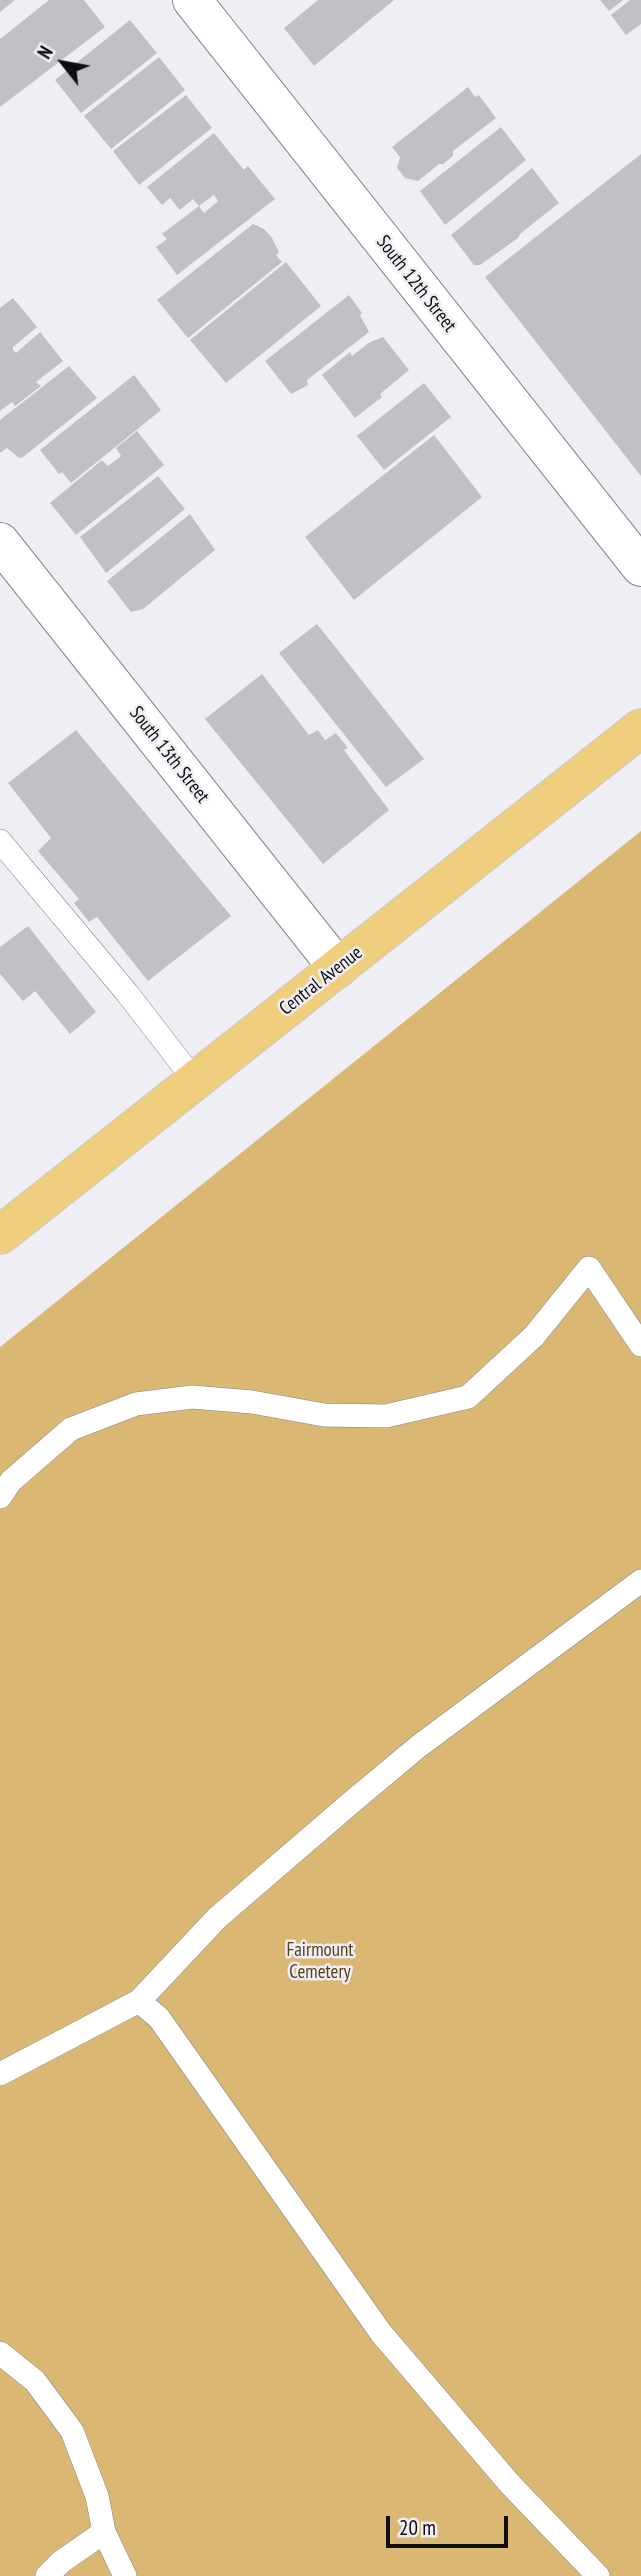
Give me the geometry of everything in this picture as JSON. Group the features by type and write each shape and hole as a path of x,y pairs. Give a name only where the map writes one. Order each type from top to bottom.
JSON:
{"main road":[{"name":"Central Avenue","path":"0,1236 641,727"}],"street":[{"name":"South 12th Street","path":"192,0 641,567"},
{"name":"South 13th Street","path":"0,542 338,968"}],"lane":[{"path":"0,841 127,993 195,1080"},
{"path":"0,1497 11,1481 71,1429 136,1404 192,1397 252,1402 324,1415 386,1416 468,1396 534,1336 589,1268 641,1345"},
{"path":"0,2074 139,2001 217,1918 353,1801 419,1746 641,1581"},
{"path":"139,2001 159,2018 381,2333 509,2483 598,2576"},
{"path":"0,2353 35,2381 72,2431 97,2496 104,2532 125,2576"},
{"path":"47,2576 61,2562 104,2532"}],"green space":[{"name":"Fairmount Cemetery","path":"641,831 641,2576 0,2576 0,1347"}],"building":[{"path":"0,0 15,0 0,12"},
{"path":"49,0 84,0 105,27 0,107 0,39"},
{"path":"318,0 394,0 314,66 284,28"},
{"path":"600,0 623,0 609,11"},
{"path":"630,0 641,0 641,24 626,35 611,15"},
{"path":"130,20 157,53 81,113 55,80"},
{"path":"159,57 185,90 111,149 84,116"},
{"path":"468,87 475,97 479,95 496,118 453,151 453,156 418,181 405,178 397,168 400,157 392,147"},
{"path":"186,95 212,128 139,185 113,151"},
{"path":"501,127 526,160 445,225 420,191"},
{"path":"214,133 244,170 248,166 275,199 177,275 156,247 167,239 162,234 199,206 193,199 180,210 170,198 162,205 147,187","holes":["214,195 218,201 204,213 199,206"]},
{"path":"641,154 641,476 485,277"},
{"path":"532,168 559,203 518,238 480,265 474,265 451,235"},
{"path":"253,224 264,229 272,238 279,252 276,255 282,262 188,338 157,300"},
{"path":"286,262 321,306 226,383 190,340"},
{"path":"349,295 362,313 360,315 369,332 307,380 308,385 291,394 265,361"},
{"path":"13,298 37,327 13,347 13,350 16,353 40,332 63,361 36,382 41,386 15,406 12,402 0,411 0,308"},
{"path":"383,337 409,370 380,394 382,397 355,418 322,375 350,352 352,356 370,342"},
{"path":"69,366 97,398 23,457 19,458 7,448 0,453 0,420"},
{"path":"134,375 161,410 71,483 62,472 59,474 40,450"},
{"path":"424,383 451,417 384,470 357,436"},
{"path":"137,431 164,465 76,535 50,503 102,460 108,466 121,456 116,448"},
{"path":"434,435 482,497 354,600 305,537"},
{"path":"158,476 185,509 106,573 80,537"},
{"path":"190,514 215,550 143,609 131,612 107,581"},
{"path":"317,624 424,759 386,787 279,653"},
{"path":"262,674 309,735 318,730 325,740 336,733 348,748 344,750 389,810 323,864 205,719"},
{"path":"76,730 231,916 148,981 97,917 89,922 74,903 79,899 38,851 51,838 8,783"},
{"path":"28,926 96,1012 70,1034 35,991 23,1001 0,974 0,947"}]}
